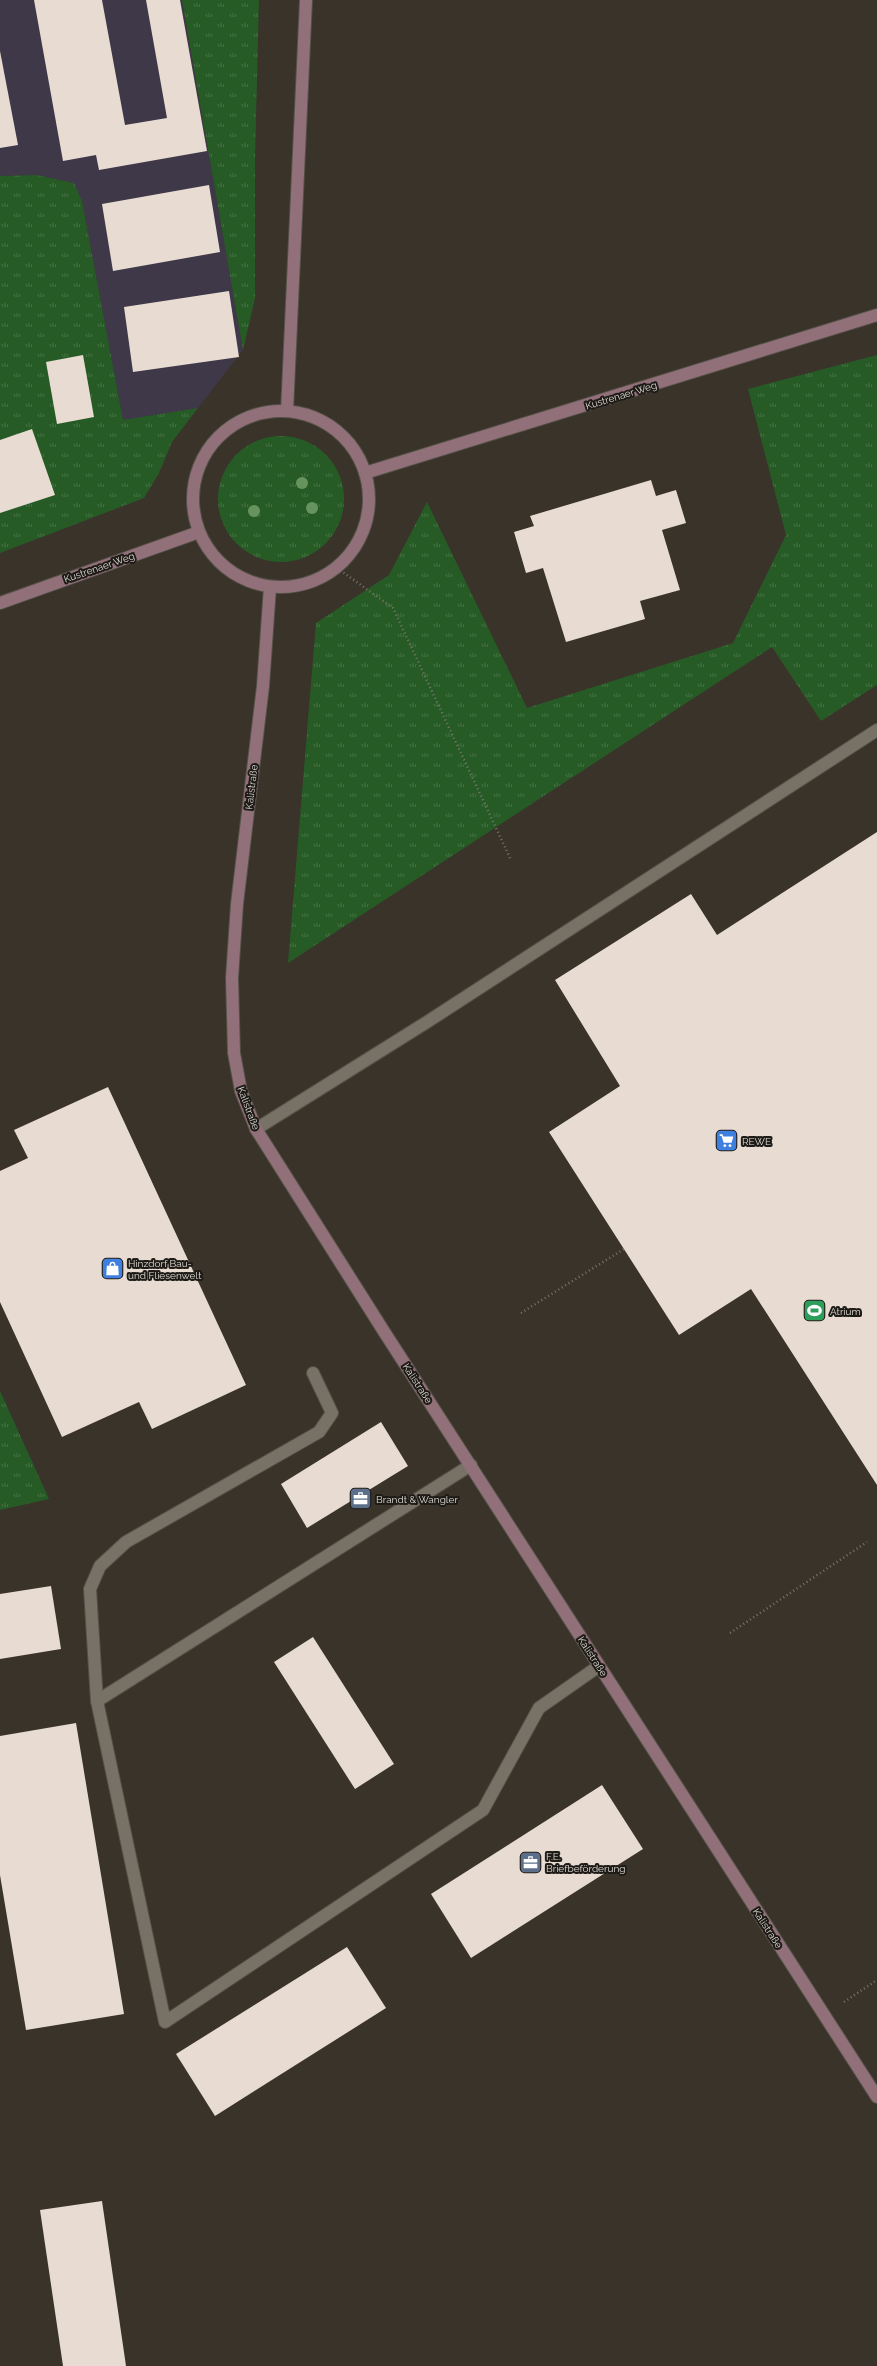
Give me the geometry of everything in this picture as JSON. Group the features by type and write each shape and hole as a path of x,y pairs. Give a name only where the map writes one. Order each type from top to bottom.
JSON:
{"street":[{"path":"287,411 306,0"},
{"name":"Kustrenaer Weg","path":"365,473 877,315"},
{"path":"272,411 287,411 308,415 327,424 343,437 357,454 365,473 369,502 363,532 348,557 337,568 312,582 292,587 270,587 245,580 222,565 213,555 199,532 193,503 196,473 210,447 231,426 244,419 272,411"},
{"name":"Kustrenaer Weg","path":"0,603 199,532"},
{"name":"Kalistraße","path":"270,587 263,686 237,904 232,978 234,1053 241,1091 256,1129 599,1666 877,2097"}],"lane":[{"path":"256,1129 427,1022 877,730"},
{"path":"314,1373 332,1413 319,1432 126,1542 100,1566 90,1589 97,1701 165,2022 483,1810 539,1708 599,1666"},
{"path":"97,1701 471,1465"}],"path":[{"path":"337,568 393,608 511,860"},
{"path":"521,1313 624,1249"},
{"path":"730,1633 867,1542"},
{"path":"825,2015 877,1980"}],"shaded area":[{"path":"0,0 182,0 243,350 198,408 123,421 82,201 74,183 36,175 0,176"}],"green space":[{"path":"182,0 259,0 255,157 255,298 243,350"},
{"path":"36,175 74,183 82,201 123,420 198,408 172,442 159,473 144,498 0,553 0,176"},
{"path":"877,355 877,685 821,721 772,647 288,963 316,623 389,575 427,502 527,708 733,643 786,535 748,389"},
{"path":"281,436 293,437 305,441 321,450 330,459 339,475 343,487 343,511 339,523 330,539 321,548 305,557 293,561 281,562 269,561 257,557 241,548 232,539 223,523 219,511 218,499 219,487 223,475 232,459 241,450 257,441 269,437"},
{"path":"0,1391 49,1499 0,1510"}],"building":[{"path":"34,0 102,0 125,125 167,118 146,0 180,0 207,151 99,170 96,155 63,161"},
{"path":"0,51 18,145 0,148"},
{"path":"209,185 220,252 113,271 102,204"},
{"path":"229,291 239,357 133,372 124,307"},
{"path":"83,355 94,417 57,424 46,362"},
{"path":"32,429 55,495 0,513 0,440"},
{"path":"651,480 656,496 676,490 686,523 662,530 680,590 640,601 645,619 566,642 543,568 526,573 514,532 534,526 530,516"},
{"path":"877,832 877,1485 751,1289 679,1335 549,1132 620,1086 555,980 691,894 717,935"},
{"path":"108,1087 246,1385 152,1429 139,1402 62,1437 0,1302 0,1171 28,1158 14,1130"},
{"path":"381,1422 408,1466 307,1528 281,1484"},
{"path":"51,1586 61,1649 0,1659 0,1594"},
{"path":"313,1637 394,1764 355,1789 274,1662"},
{"path":"76,1723 124,2014 26,2030 0,1875 0,1736"},
{"path":"602,1785 643,1849 471,1958 431,1894"},
{"path":"347,1947 386,2008 215,2116 176,2054"},
{"path":"102,2201 126,2366 63,2366 40,2210"}],"place":[{"name":"REWE","path":"726,1141"},
{"name":"Hinzdorf Bau- und Fliesenwelt","path":"113,1269"},
{"name":"Atrium","path":"814,1311"},
{"name":"Brandt & Wangler","path":"360,1499"},
{"name":"F.E. Briefbeförderung","path":"531,1862"}]}
